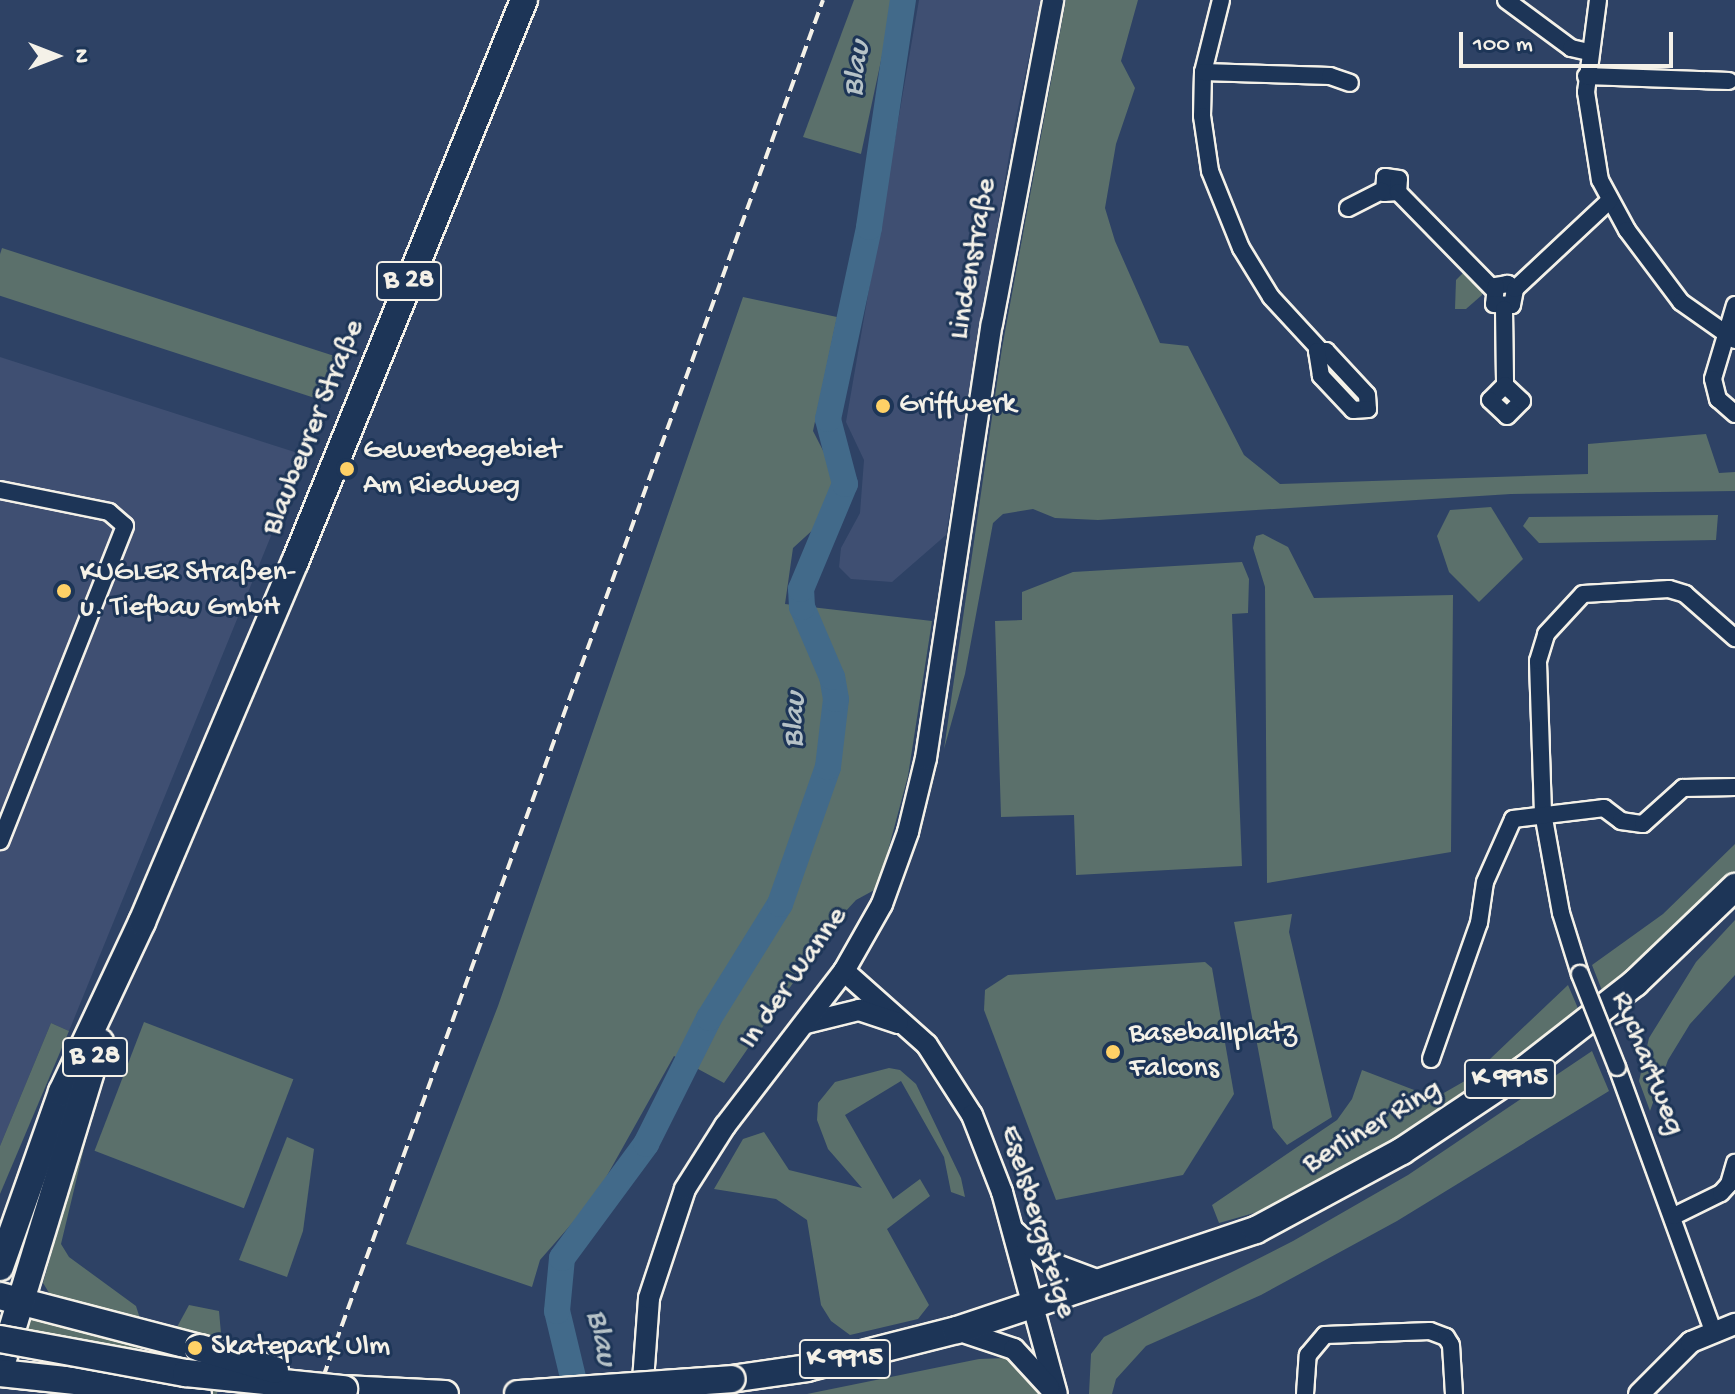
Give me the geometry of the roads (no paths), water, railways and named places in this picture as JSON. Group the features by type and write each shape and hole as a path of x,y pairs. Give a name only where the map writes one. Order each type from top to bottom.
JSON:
{"main road":[{"name":"Blaubeurer Straße","path":"142,922 524,0"},
{"name":"Berliner Ring","path":"1030,1308 1256,1230 1449,1122 1635,983 1735,887"},
{"name":"B 28","path":"2,1259 62,1092 142,922"},
{"name":"B 28","path":"0,1371 12,1299 142,922"},
{"path":"12,1299 342,1391"},
{"name":"K 9915","path":"518,1394 731,1379 807,1368 1030,1308"},
{"path":"0,1339 186,1373 342,1391 445,1394"},
{"path":"0,1371 44,1380 198,1394"},
{"path":"17,1394 44,1380"}],"street":[{"name":"Lindenstraße","path":"961,529 992,324 1053,0"},
{"path":"1221,0 1203,72 1205,145 1234,238 1271,297 1319,349"},
{"path":"1506,0 1571,48 1589,52"},
{"path":"1598,0 1586,76 1593,162 1609,201 1681,302 1729,337"},
{"path":"1203,72 1330,76 1350,83"},
{"path":"1586,76 1729,81"},
{"path":"1348,208 1390,191 1493,289 1494,304 1504,309"},
{"path":"1504,309 1515,302 1515,289 1609,201"},
{"path":"1493,289 1504,283 1515,289"},
{"path":"1735,305 1729,337 1714,366 1714,390 1724,408 1735,414"},
{"path":"1504,309 1505,385"},
{"path":"0,490 109,512 125,526 0,841"},
{"name":"In der Wanne","path":"642,1394 649,1298 671,1220 725,1126 844,971 882,904 918,796 961,529"},
{"name":"Rychartweg","path":"1713,1331 1674,1216 1580,974 1561,913 1543,813 1538,661 1546,634 1573,600 1597,591 1676,590 1735,638"},
{"path":"1431,1059 1479,923 1485,882 1505,828 1513,819 1604,808 1621,821 1643,824 1683,788 1735,787"},
{"name":"Eselsbergsteige","path":"844,971 918,1036 950,1077 983,1138 1011,1228 1055,1394"},
{"path":"806,1023 859,1010 918,1036"},
{"path":"1674,1216 1721,1193 1729,1184 1735,1163"},
{"path":"1011,1228 1049,1262 1105,1283"},
{"path":"1639,1394 1691,1342 1735,1324"},
{"path":"957,1330 1014,1349 1055,1394"},
{"path":"1305,1394 1308,1355 1325,1335 1430,1331 1446,1337 1451,1345 1454,1394"}],"waterway":[{"name":"Blau","path":"577,1394 557,1311 562,1258 646,1144 709,1018 780,904 828,767 836,699 832,677 802,607 801,589 845,484 828,419 869,227 903,0"}],"railway":[{"path":"317,1394 823,0"}],"place":[{"name":"Griffwerk","path":"883,406"},
{"name":"Gewerbegebiet Am Riedweg","path":"347,469"},
{"name":"KUGLER Straßen- u. Tiefbau GmbH","path":"64,591"},
{"name":"Baseballplatz Falcons","path":"1113,1052"},
{"name":"Skatepark Ulm","path":"195,1348"}]}
